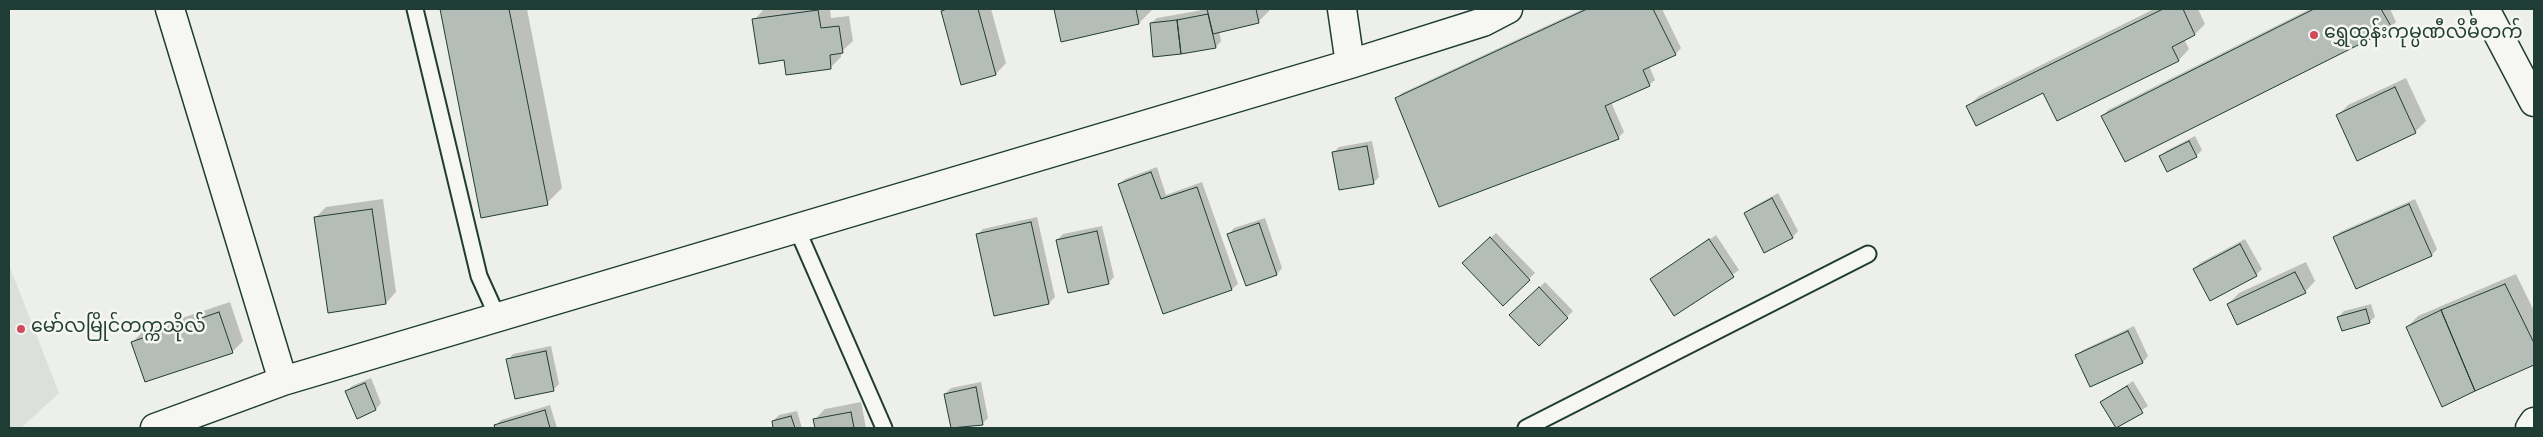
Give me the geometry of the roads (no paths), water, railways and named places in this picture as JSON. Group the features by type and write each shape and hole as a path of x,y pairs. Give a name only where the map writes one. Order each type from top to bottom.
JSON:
{"main road":[{"path":"170,9 284,381"},
{"path":"1342,9 1350,64"},
{"path":"155,428 284,381 1350,64 1483,22 1508,9"},
{"path":"2485,9 2534,102"},
{"path":"2530,428 2534,422"}],"lane":[{"path":"415,9 478,276 498,318"},
{"path":"797,229 884,428"},
{"path":"1526,428 1868,254"}],"place":[{"name":"ရွှေထွန်းကုမ္ပဏီလိမီတက်","path":"2314,35"},
{"name":"မော်လမြိုင်တက္ကသိုလ်","path":"21,329"}]}
